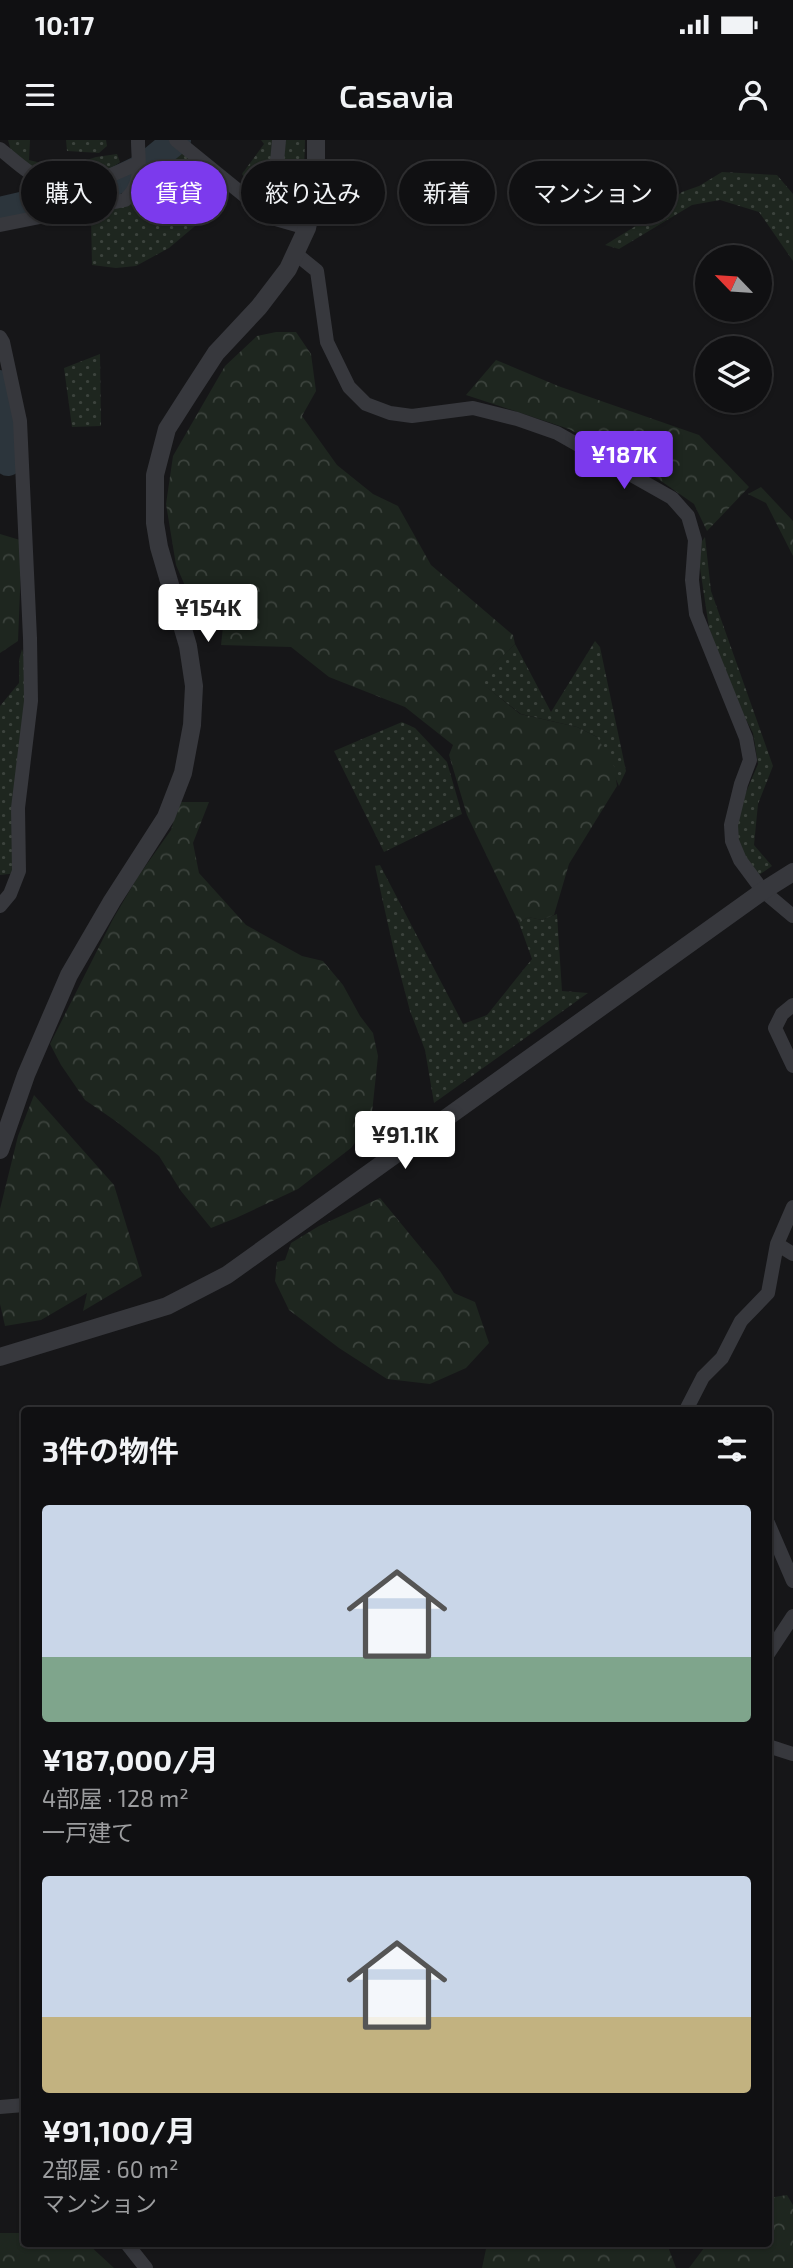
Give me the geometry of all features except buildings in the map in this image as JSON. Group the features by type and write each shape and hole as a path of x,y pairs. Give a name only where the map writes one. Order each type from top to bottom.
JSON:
{"street":[{"path":"176,140 241,193"},
{"path":"277,161 279,140"},
{"path":"0,1150 26,1075 69,975 166,817 183,773 192,725 194,686 188,646 159,547 155,523 155,475 167,429 216,353 259,307 288,270 307,228 316,186 316,140"},
{"path":"0,149 45,181 59,186 112,175 138,152"},
{"path":"0,225 125,200 135,192 139,179 138,152"},
{"path":"293,224 307,228"},
{"path":"295,253 317,271 327,342 349,387 366,404 390,413 412,416 473,408 517,419 557,433 672,498 688,516 695,540 692,580 696,614 746,738 750,760 731,825 732,841 740,860 763,891 793,916"},
{"path":"0,337 20,421 31,701 18,808 19,871 10,894 0,906"},
{"path":"0,1357 167,1306 227,1275 793,872"},
{"path":"793,1005 782,1014 775,1028 793,1066"},
{"path":"688,1407 703,1377 722,1358 741,1321 768,1293 777,1244 793,1207"},
{"path":"777,1244 793,1254"},
{"path":"772,1532 793,1581"},
{"path":"772,1648 793,1616"},
{"path":"772,1747 793,1754"},
{"path":"0,2107 21,2105"},
{"path":"129,2247 146,2268"}],"green space":[{"path":"8,140 30,140 29,160 33,161 21,161 11,151"},
{"path":"66,140 106,140 107,146 99,153 67,151"},
{"path":"261,140 305,140 304,161 252,161 264,144"},
{"path":"189,150 196,161 163,161 179,151"},
{"path":"117,154 120,162 117,164 117,161 83,161"},
{"path":"722,172 777,175 793,194 793,261 759,212 720,200 692,205 677,214 677,196"},
{"path":"131,202 131,224 197,224 169,248 136,266 116,268 92,265 91,224 117,224 117,207"},
{"path":"639,224 660,224 619,249 605,245"},
{"path":"296,332 311,354 316,391 302,416 337,465 373,494 398,506 431,565 513,635 515,644 478,680 520,714 577,727 597,737 614,766 617,786 569,864 554,915 542,920 528,917 519,923 467,815 449,755 453,745 405,707 329,677 291,647 221,645 224,618 196,611 176,565 166,504 173,456 225,366 257,336"},
{"path":"100,354 101,426 72,427 64,368"},
{"path":"496,360 558,386 699,435 749,487 707,531 694,504 648,472 569,429 466,395"},
{"path":"761,487 793,521 793,556 766,503 748,494"},
{"path":"0,534 20,540 21,566 18,641 0,653"},
{"path":"705,537 711,591 773,766 758,804 754,845 772,866 759,875 743,856 736,831 744,797 758,764 753,733 735,699 709,628 697,548"},
{"path":"595,641 600,647 626,771 619,786 597,737 577,727 521,714 477,680 515,644 551,712"},
{"path":"22,649 28,669 18,873 0,875 0,706 19,683"},
{"path":"402,722 415,728 447,762 462,814 384,852 334,751"},
{"path":"179,802 209,802 193,843 199,873 246,925 302,956 323,961 343,985 373,1033 378,1056 371,1122 351,1148 298,1189 211,1228 181,1191 159,1156 85,1100 50,1044 113,919 137,878 171,830"},
{"path":"380,865 463,1024 487,1015 532,959 519,923 528,917 542,920 557,914 562,991 588,993 434,1103 425,1050 410,1011 393,947 375,866"},
{"path":"34,1095 114,1185 142,1276 83,1311 87,1293 41,1320 5,1326 0,1304 0,1209 18,1136"},
{"path":"380,1198 440,1271 454,1293 475,1302 489,1343 466,1368 430,1384 387,1379 339,1348 289,1310 275,1281 277,1262 285,1260 291,1243 319,1226"},
{"path":"787,2195 793,2205 793,2268 689,2268 705,2247 772,2247 772,2197"},
{"path":"0,2233 21,2233 21,2247 91,2247 114,2268 0,2268"},
{"path":"486,2247 668,2247 676,2268 482,2268"}],"waterway":[{"path":"0,211 103,187 144,167 177,140"},
{"path":"0,384 8,462"}]}
